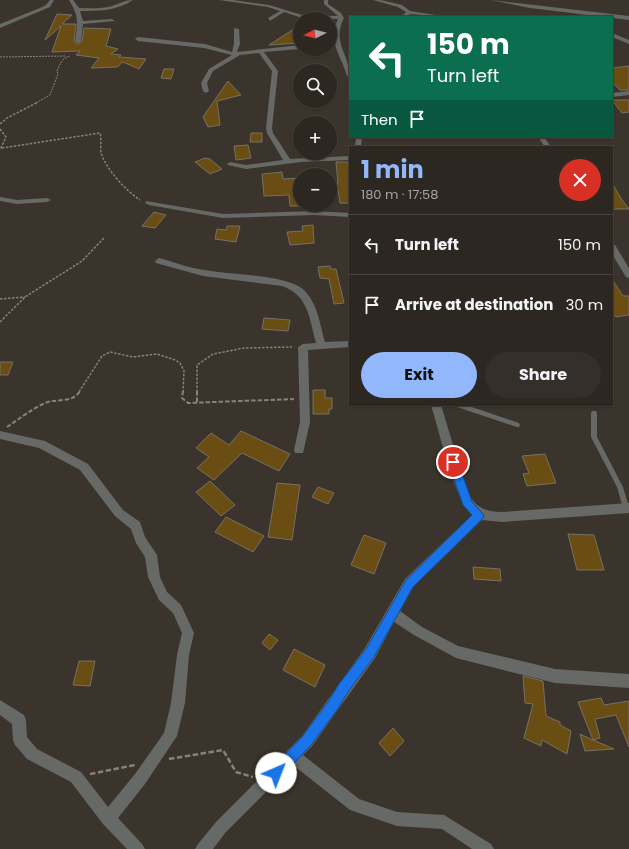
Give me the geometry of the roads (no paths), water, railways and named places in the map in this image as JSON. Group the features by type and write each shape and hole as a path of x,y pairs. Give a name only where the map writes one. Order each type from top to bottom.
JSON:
{"street":[{"path":"0,26 48,6 52,0"},
{"path":"71,0 77,9 81,23 78,41"},
{"path":"77,9 100,10 131,0"},
{"path":"221,0 269,6 302,16 341,18"},
{"path":"326,0 326,4 341,18"},
{"path":"375,0 400,6 409,12 439,16"},
{"path":"493,0 530,7 611,16"},
{"path":"270,19 283,11"},
{"path":"405,16 409,12"},
{"path":"613,16 629,18"},
{"path":"337,27 341,18"},
{"path":"81,23 112,21"},
{"path":"236,29 236,54"},
{"path":"613,34 629,42"},
{"path":"138,39 205,46 236,54"},
{"path":"337,45 347,64 349,72"},
{"path":"206,91 204,83 211,70 236,54 260,50 293,48"},
{"path":"260,50 275,71 269,128 270,136 282,150 288,162"},
{"path":"613,95 629,93"},
{"path":"230,164 246,167 288,162 349,158"},
{"path":"0,199 17,202 47,200"},
{"path":"149,203 223,216 314,213 349,215"},
{"path":"613,249 629,275"},
{"path":"159,261 203,273 283,283 294,286 302,292 308,301 321,345"},
{"path":"299,450 305,422 303,347 349,344"},
{"path":"436,406 462,491 468,505 479,515 491,518 627,508"},
{"path":"3,431 41,444 84,467 119,513 136,526 140,539 151,554 154,577 163,596 177,609 188,633 183,654 178,702 170,736 152,762 108,818"},
{"path":"203,849 221,827 307,741 370,653 410,584 479,515"},
{"path":"393,614 418,631 456,652 555,676 629,681"},
{"path":"0,707 19,720 20,740 32,754 76,777 108,818 137,849"},
{"path":"292,756 355,805 397,819 444,822 486,849"}],"lane":[{"path":"462,406 517,425"},
{"path":"594,413 594,437 620,487 627,508"}]}
